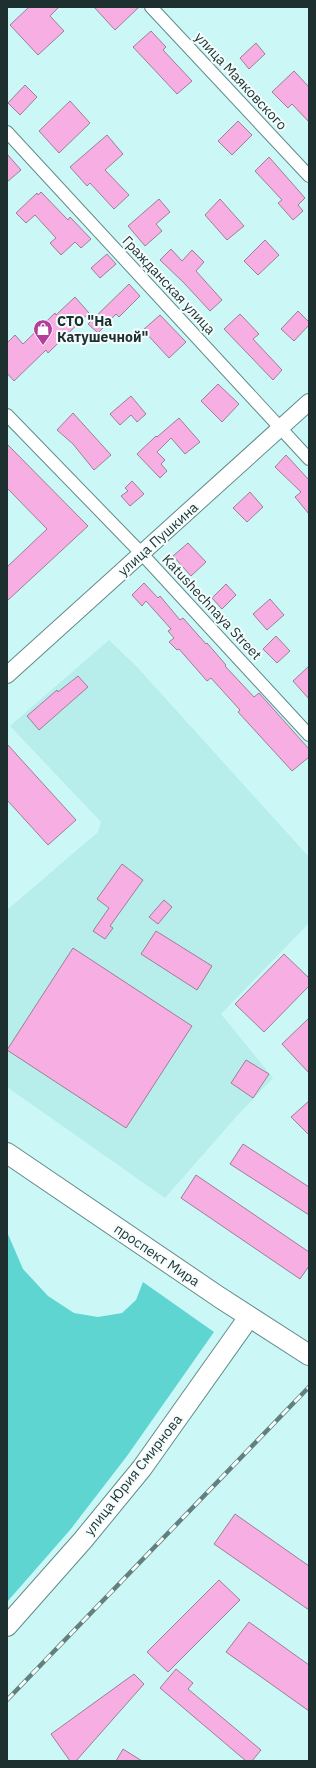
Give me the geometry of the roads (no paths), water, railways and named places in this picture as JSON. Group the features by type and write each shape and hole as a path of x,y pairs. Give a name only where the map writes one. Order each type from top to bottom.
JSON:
{"main road":[{"name":"проспект Мира","path":"7,1153 249,1317 309,1355"},
{"name":"улица Юрия Смирнова","path":"7,1626 83,1540 142,1468 249,1317"}],"street":[{"name":"улица Маяковского","path":"151,7 309,176"},
{"name":"Гражданская улица","path":"7,132 309,459"},
{"name":"улица Пушкина","path":"7,675 309,402"},
{"name":"Katushechnaya Street","path":"7,415 142,554 309,735"}],"railway":[{"path":"7,1700 309,1387"}],"place":[{"name":"СТО \"На Катушечной\"","path":"43,346"}]}
